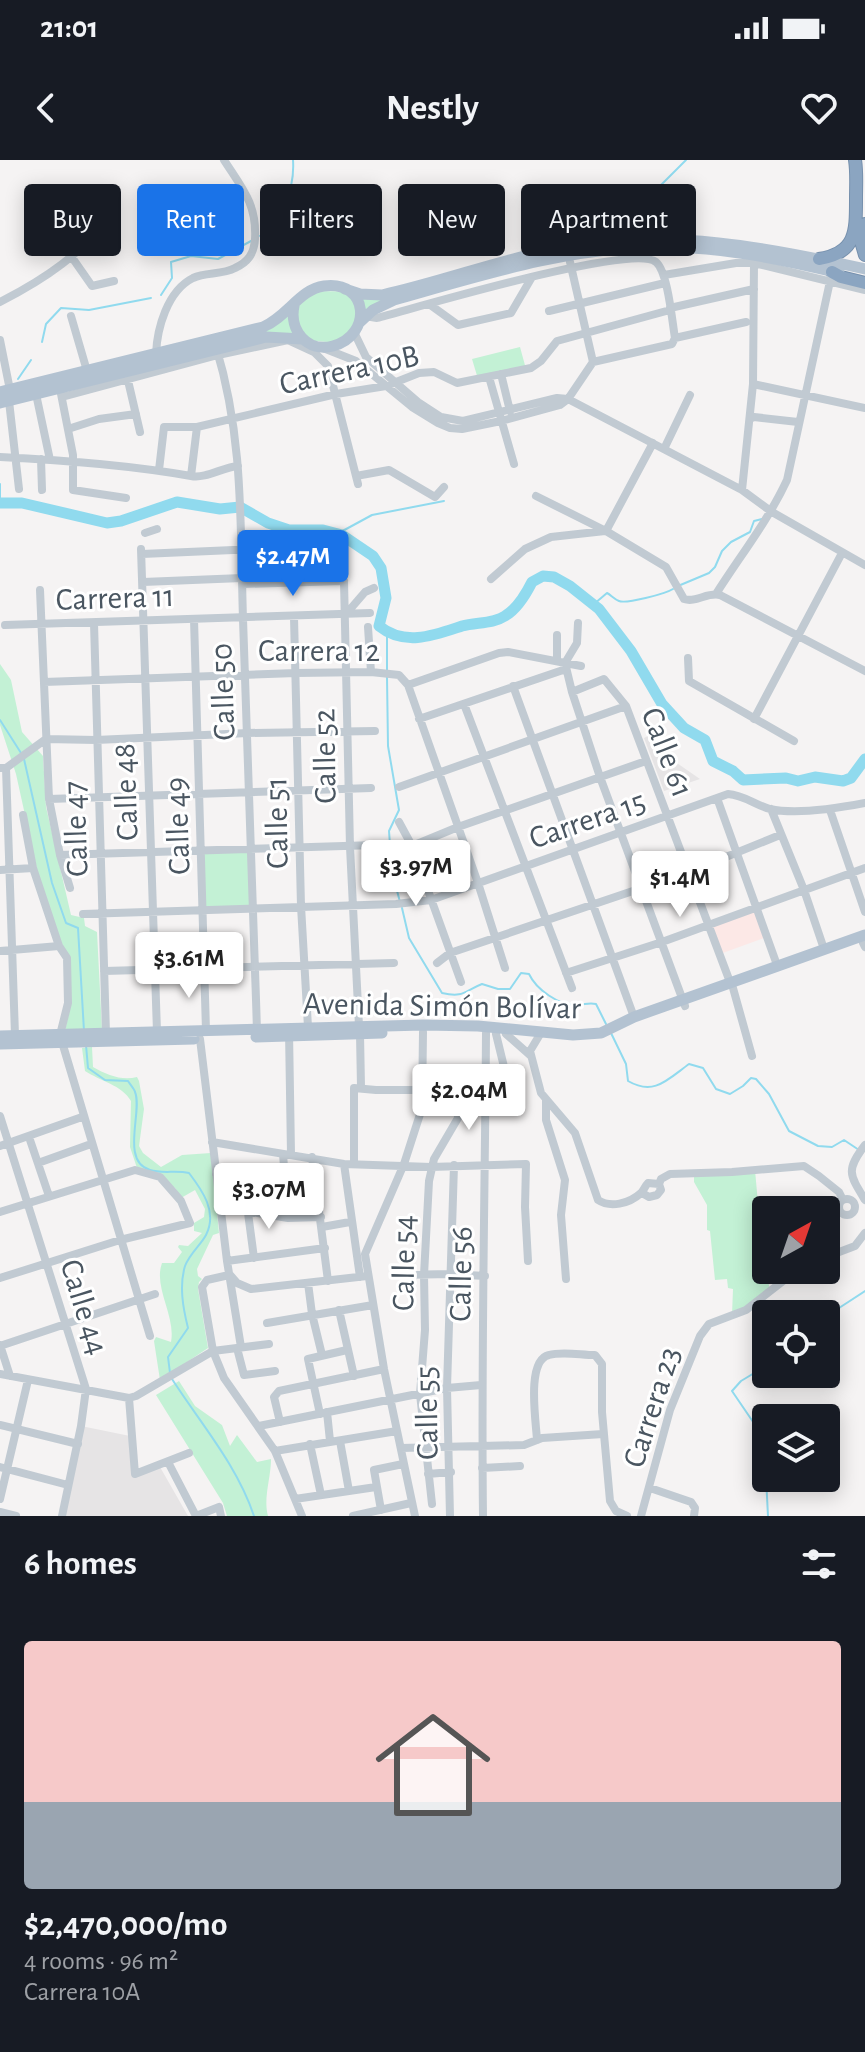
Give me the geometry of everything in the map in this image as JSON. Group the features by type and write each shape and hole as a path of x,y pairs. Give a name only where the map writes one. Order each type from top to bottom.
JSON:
{"highway":[{"path":"819,259 840,253 851,241 855,230 855,160"},
{"path":"865,224 861,241 865,255"},
{"path":"832,277 865,282"}],"main road":[{"path":"5,397 87,371 263,327 284,316 304,295 316,288 331,286 360,294 382,295 566,246 635,238 715,241 865,269"},
{"path":"5,397 61,393 266,337 302,339 323,348 336,345 380,306 394,300 626,248 683,248 754,256 832,277"},
{"path":"345,289 359,302 360,324"},
{"path":"294,306 294,324 302,339"},
{"name":"Avenida Simón Bolívar","path":"732,985 824,949 865,942"},
{"name":"Avenida Simón Bolívar","path":"289,1032 308,1027 496,1033 573,1040 602,1036 732,985 865,942"},
{"name":"Avenida Simón Bolívar","path":"620,1029 634,1017 683,1003"},
{"name":"Avenida Simón Bolívar","path":"0,1036 94,1038 478,1026 602,1036"},
{"name":"Avenida Simón Bolívar","path":"94,1038 106,1034 157,1032 203,1035"},
{"name":"Avenida Simón Bolívar","path":"0,1044 61,1038"}],"street":[{"path":"156,354 156,342 167,306 185,284 198,276 214,275 237,267 247,261 255,243 256,219 251,202 224,160"},
{"path":"0,302 40,282 71,256 92,286 114,281"},
{"path":"323,348 356,361 440,420 500,417 560,405 568,399 593,362 672,344 675,338 659,264 647,257 570,261 532,277 360,324 363,354 391,384"},
{"path":"570,261 593,362"},
{"path":"549,311 664,279 736,263 754,263 832,277 865,290"},
{"path":"742,490 753,384 754,263"},
{"path":"429,304 458,325 485,320 511,313 532,277"},
{"path":"716,594 772,512 787,480 832,277"},
{"name":"Carrera 10B","path":"159,470 164,427 197,427 391,384 428,371 457,383 489,377 538,364 557,341 586,331 754,289"},
{"path":"71,316 87,371"},
{"path":"675,338 746,322"},
{"path":"0,340 19,489"},
{"path":"217,351 288,340 306,347 328,366 357,480 389,470 435,497 444,487"},
{"name":"Calle 50","path":"217,351 234,419 243,520 242,581 257,1033"},
{"path":"127,374 140,432"},
{"path":"501,374 510,411"},
{"path":"489,377 514,464"},
{"path":"753,384 865,408"},
{"path":"61,393 73,460 73,490 126,498"},
{"path":"36,394 45,459 42,490"},
{"path":"664,449 690,395"},
{"path":"500,417 510,411 557,398 568,399 742,490 772,512 865,565"},
{"path":"68,429 99,419 136,414"},
{"path":"750,419 798,422"},
{"path":"191,476 197,427"},
{"path":"606,531 653,443"},
{"path":"3,457 73,460 191,476 204,476 224,467 238,466"},
{"path":"536,496 606,531 666,567 687,601 716,594 865,671"},
{"path":"145,533 157,529"},
{"path":"491,579 525,549 543,540 559,534 606,531"},
{"path":"243,550 288,550 344,581"},
{"name":"Calle 48","path":"157,1032 142,552 243,550"},
{"path":"754,719 842,553"},
{"path":"143,582 344,581"},
{"name":"Calle 52","path":"344,581 350,847 359,1030 354,1164"},
{"path":"346,614 365,592 374,588"},
{"path":"40,590 49,799 70,888"},
{"name":"Carrera 11","path":"5,625 370,613"},
{"name":"Calle 51","path":"294,617 301,906 308,1027"},
{"name":"Calle 49","path":"194,619 204,909 203,1035 212,1142 244,1375 275,1371"},
{"name":"Calle 47","path":"94,623 106,1034"},
{"path":"419,719 513,686 563,664 577,643 578,623"},
{"path":"368,627 371,672"},
{"path":"557,635 563,664 600,777 683,1003"},
{"path":"505,968 478,883 405,681 499,653 581,666"},
{"path":"688,658 689,681 794,741"},
{"name":"Carrera 12","path":"44,682 371,672 386,672 405,681"},
{"name":"Calle 61","path":"572,692 604,679 626,706 732,985 752,1056"},
{"path":"513,686 634,1017"},
{"path":"464,704 572,988"},
{"path":"399,787 626,706"},
{"path":"15,1035 12,951 4,870 3,768 46,739 375,731"},
{"path":"412,846 646,761"},
{"path":"49,799 371,788"},
{"name":"Carrera 15","path":"83,914 431,900 728,794 771,809 830,810 865,803"},
{"path":"717,798 777,965"},
{"path":"771,809 824,949"},
{"path":"830,810 865,912"},
{"path":"23,815 33,868 59,946 67,958 68,1003 61,1038 82,1117 150,1336"},
{"path":"399,822 412,846 461,982"},
{"path":"437,963 450,953 689,872 780,835"},
{"path":"60,855 376,845"},
{"path":"4,870 33,868"},
{"path":"566,973 662,942 865,868"},
{"path":"0,951 59,946"},
{"path":"104,971 394,963"},
{"path":"288,1218 285,1182 289,1032"},
{"path":"363,1276 365,1254 404,1164 422,1108 423,1032"},
{"path":"357,1088 505,1087 506,1075 496,1033"},
{"path":"496,1033 531,1056"},
{"name":"Calle 56","path":"483,1516 481,1385 486,1087 496,1033"},
{"path":"539,1036 531,1047 531,1056 541,1093 575,1133 594,1192 604,1204 616,1205 642,1193 649,1197 657,1195 661,1190 659,1184 665,1176 675,1173 804,1166 839,1192 843,1200"},
{"path":"431,1167 458,1118 456,1088"},
{"path":"546,1100 546,1120 565,1180 561,1215 566,1279"},
{"name":"Calle 44","path":"0,1116 4,1145 28,1203 86,1389 62,1516"},
{"path":"4,1145 82,1117"},
{"path":"29,1137 49,1196"},
{"path":"212,1142 344,1164 431,1167 526,1164 528,1261"},
{"path":"38,1163 91,1144"},
{"path":"865,1145 851,1166 851,1175 865,1200"},
{"path":"312,1157 328,1281"},
{"path":"344,1164 350,1222 373,1305 415,1516"},
{"name":"Calle 55","path":"450,1516 447,1388 454,1165"},
{"name":"Calle 54","path":"431,1167 420,1394 432,1504"},
{"path":"0,1212 135,1170 160,1177 181,1201 190,1223 120,1240 0,1278"},
{"path":"216,1174 285,1182"},
{"path":"220,1207 321,1222 350,1222"},
{"path":"248,1213 254,1258"},
{"path":"840,1252 855,1246 865,1233"},
{"path":"227,1261 325,1248"},
{"path":"302,1516 275,1451 224,1378 213,1351 203,1284 229,1275 237,1283 251,1289 363,1276"},
{"path":"398,1275 485,1276"},
{"path":"308,1283 322,1355"},
{"name":"Carrera 23","path":"641,1516 670,1410 700,1336 709,1324 746,1310 779,1284"},
{"path":"155,1294 0,1345 5,1375 129,1398 213,1351 269,1344"},
{"path":"267,1323 373,1305"},
{"path":"339,1310 354,1376"},
{"path":"347,1350 308,1359 349,1491"},
{"path":"537,1440 534,1378 537,1365 549,1355 595,1355 602,1364 603,1434 610,1501 616,1511 627,1516"},
{"path":"280,1422 274,1397 279,1391 384,1369"},
{"path":"0,1499 4,1468 18,1429 28,1380"},
{"path":"259,1426 447,1388 481,1385"},
{"path":"129,1398 135,1474 189,1453"},
{"path":"0,1425 78,1444"},
{"path":"275,1451 397,1431"},
{"path":"401,1448 524,1445 537,1440 603,1434"},
{"path":"310,1444 321,1495"},
{"path":"168,1462 196,1516 220,1512"},
{"path":"381,1510 374,1470 403,1464"},
{"path":"482,1468 520,1466"},
{"path":"4,1468 68,1485"},
{"path":"428,1474 451,1472"},
{"path":"295,1499 376,1487"},
{"path":"650,1488 691,1502 695,1508 694,1516"},
{"path":"353,1516 411,1503"},
{"path":"0,1512 16,1516"}],"shaded area":[{"path":"648,736 674,761 700,779 664,791 644,738"},
{"path":"756,908 767,937 720,954 709,925"},
{"path":"81,1426 130,1436 135,1474 160,1467 188,1516 62,1516"}],"green space":[{"path":"310,291 392,292 340,343 266,337 263,327"},
{"path":"520,347 526,369 478,379 472,359"},
{"path":"0,664 11,680 22,732 43,756 46,807 71,915 84,918 85,926 97,932 102,1030 64,1035 71,1004 62,945 38,874 16,774 0,725"},
{"path":"252,849 254,907 204,909 201,851"},
{"path":"92,1047 93,1067 115,1076 137,1077 139,1081 144,1109 139,1146 143,1153 161,1167 182,1155 211,1153 219,1233 213,1235 197,1269 202,1279 198,1289 208,1348 160,1380 154,1341 156,1337 171,1342 172,1332 160,1282 162,1263 174,1263 182,1252 179,1245 188,1246 202,1233 194,1231 194,1223 204,1217 205,1209 195,1190 181,1198 175,1188 137,1168 130,1147 131,1101 116,1087 85,1071 82,1048"},
{"path":"755,1170 757,1196 752,1196 752,1284 769,1284 770,1291 732,1315 733,1289 728,1288 727,1279 715,1280 710,1231 707,1230 707,1205 694,1182 694,1173"},
{"path":"179,1381 195,1406 222,1425 230,1446 237,1435 257,1462 271,1459 266,1502 268,1516 227,1516 223,1503 156,1395"}],"waterway":[{"path":"291,184 293,160"},
{"path":"662,184 686,160"},
{"path":"161,295 172,278 171,262 191,256 218,259 251,241"},
{"path":"42,342 46,324 61,308 89,310 151,298"},
{"path":"18,379 31,360"},
{"path":"0,484 0,503"},
{"path":"337,534 372,515 444,501"},
{"path":"0,503 22,503 107,523 177,502 220,509 240,507 268,523 289,530 323,530 342,535 373,556 381,568 386,598 379,626 410,638 500,619 517,605 532,582 543,576 554,577 599,609 631,651 662,704 684,728 705,740 713,761 743,780 786,778 798,781 815,777 843,781 851,778 865,759"},
{"path":"678,586 709,573 722,551 750,532 754,521 762,519"},
{"path":"594,604 607,593 623,602 673,589"},
{"path":"387,632 387,670"},
{"path":"387,677 388,746 399,810 389,831 392,872 400,902"},
{"path":"0,720 21,753"},
{"path":"24,759 52,883 66,923 78,928 84,1031"},
{"path":"402,908 409,938 442,993 460,994 482,984 510,989 521,973 529,974 556,1000 570,1005 596,1004 606,1024"},
{"path":"611,1033 626,1064 628,1081 645,1087 653,1086 689,1064 703,1068 716,1089 730,1094 751,1078 756,1079 769,1094 789,1131 818,1146 832,1147 844,1140 859,1150"},
{"path":"86,1045 88,1068 105,1080 128,1081 135,1091 134,1146 141,1165 155,1171 189,1173 209,1210 206,1235 190,1257 183,1274 183,1305 188,1328 168,1357 170,1373"},
{"path":"840,1307 865,1291"},
{"path":"752,1374 732,1391 764,1438 768,1516"},
{"path":"172,1379 228,1462 254,1516"}]}
